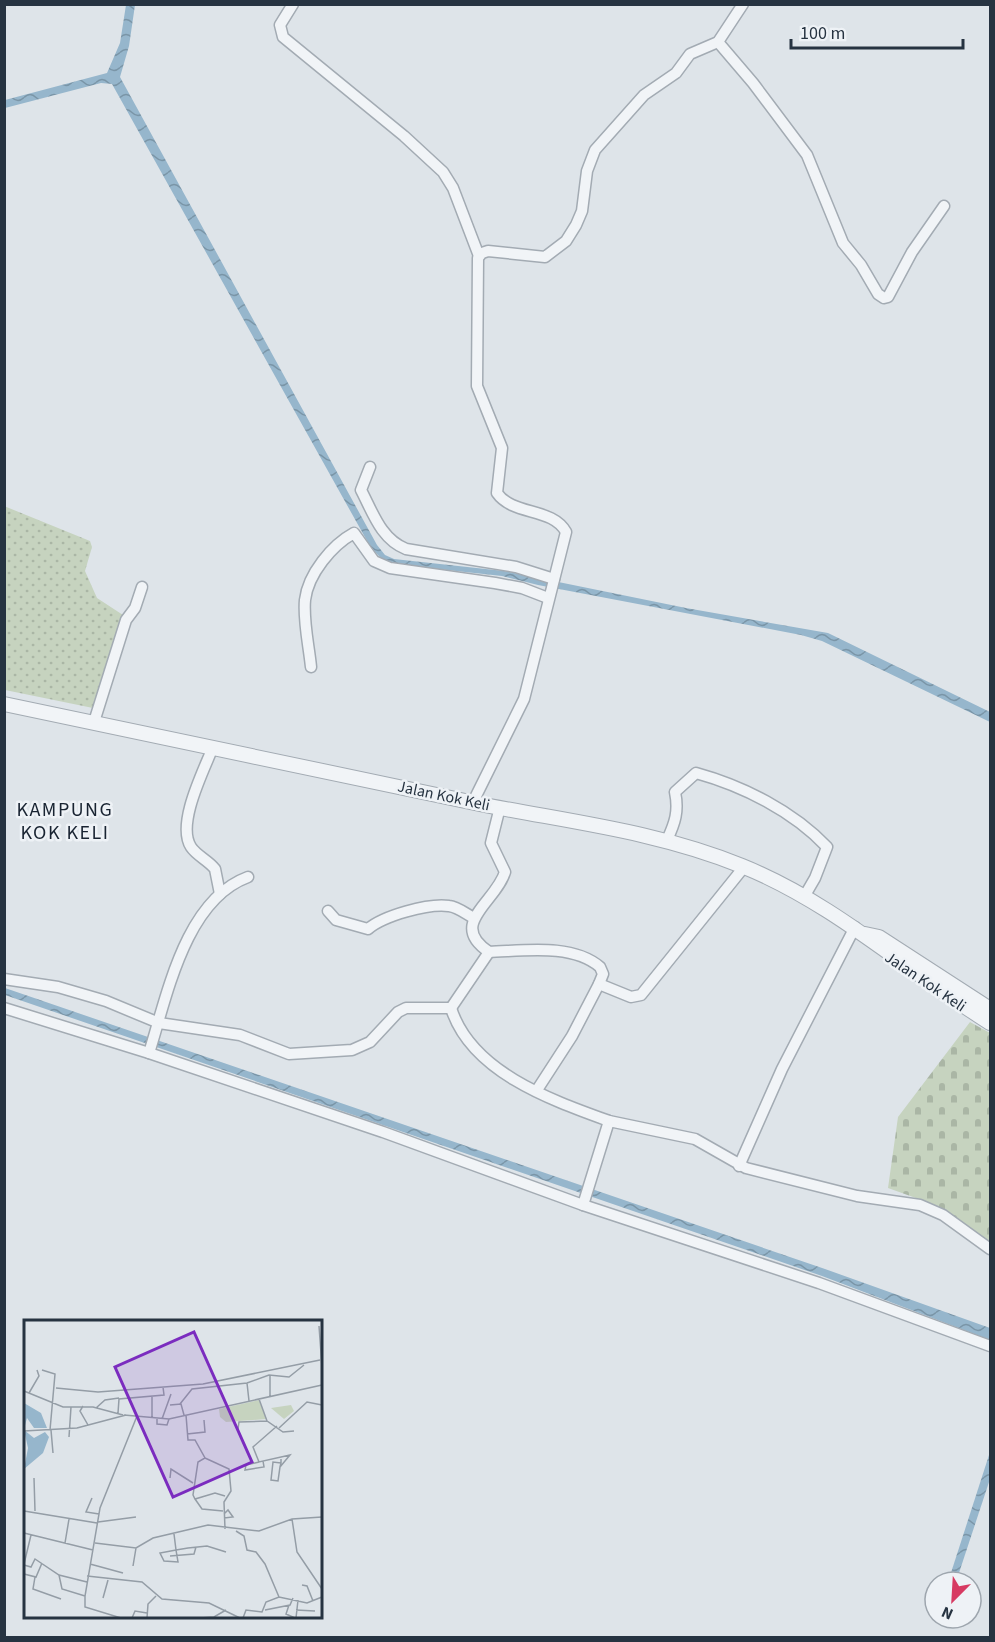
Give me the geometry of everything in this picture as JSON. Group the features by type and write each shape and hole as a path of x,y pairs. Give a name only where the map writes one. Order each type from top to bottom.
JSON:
{"street":[{"path":"293,4 280,25 283,37 404,136 443,172 453,188 479,256 477,386 502,448 497,493 507,504 547,517 563,526 565,539 520,709 473,802"},
{"path":"479,256 488,251 539,258 555,252 566,241 576,225 583,202 586,171 595,150 644,95 676,73 690,54 718,42 743,4"},
{"path":"718,42 753,83 807,155 843,243 861,265 878,294 884,298 888,297 912,252 944,206"},
{"path":"370,467 361,490 384,534 394,544 406,549 516,567 554,579"},
{"path":"311,667 305,600 309,584 333,547 354,533 374,561 390,568 513,586 548,598"},
{"path":"94,722 126,620 135,608 142,587"},
{"name":"Jalan Kok Keli","path":"4,704 667,840 744,867 804,897 860,931 875,946 990,1023"},
{"path":"213,747 189,814 186,831 193,850 215,869 220,894"},
{"path":"667,840 677,813 675,792 696,773 721,780 768,803 827,846 816,878 804,897"},
{"path":"500,807 491,843 505,872 502,882 474,918 472,936 489,952 539,950 579,957 600,967 603,974 572,1036 537,1090"},
{"path":"599,984 631,997 641,995 744,867"},
{"path":"150,1052 184,947 207,908 220,894 248,877"},
{"path":"328,911 336,920 368,929 384,919 437,906 453,906 474,918"},
{"path":"739,1166 782,1069 860,931"},
{"name":"Jalan Kok Keli","path":"860,931 879,937 990,1009"},
{"path":"451,1008 489,952"},
{"path":"4,979 87,995 159,1023 240,1035 289,1054 352,1050 370,1042 392,1015 406,1008 451,1008"},
{"path":"953,1000 966,1002 990,1016"},
{"path":"974,1000 990,1000"},
{"path":"4,1008 150,1052 819,1283 990,1346"},
{"path":"451,1008 459,1029 476,1051 537,1090 609,1121 695,1139 709,1145 739,1166 857,1196 920,1205 942,1215 990,1249"},
{"path":"584,1201 609,1121"}],"green space":[{"path":"4,506 90,541 92,547 85,571 97,598 123,615 93,708 5,690"},
{"path":"970,1022 990,1033 990,1243 938,1206 888,1188 898,1117"}],"water":[{"path":"126,5 135,5 129,46 120,77 377,545 385,555 394,559 504,571 686,608 828,633 990,712 990,722 822,641 801,635 538,585 502,576 392,564 380,557 371,548 112,84 101,83 5,108 5,100 107,73 120,43"},
{"path":"5,988 825,1269 990,1328 990,1340 822,1276 5,995"},
{"path":"990,1452 990,1479 960,1570 952,1570"}],"district":[{"name":"KAMPUNG KOK KELI","path":"65,820"}]}
